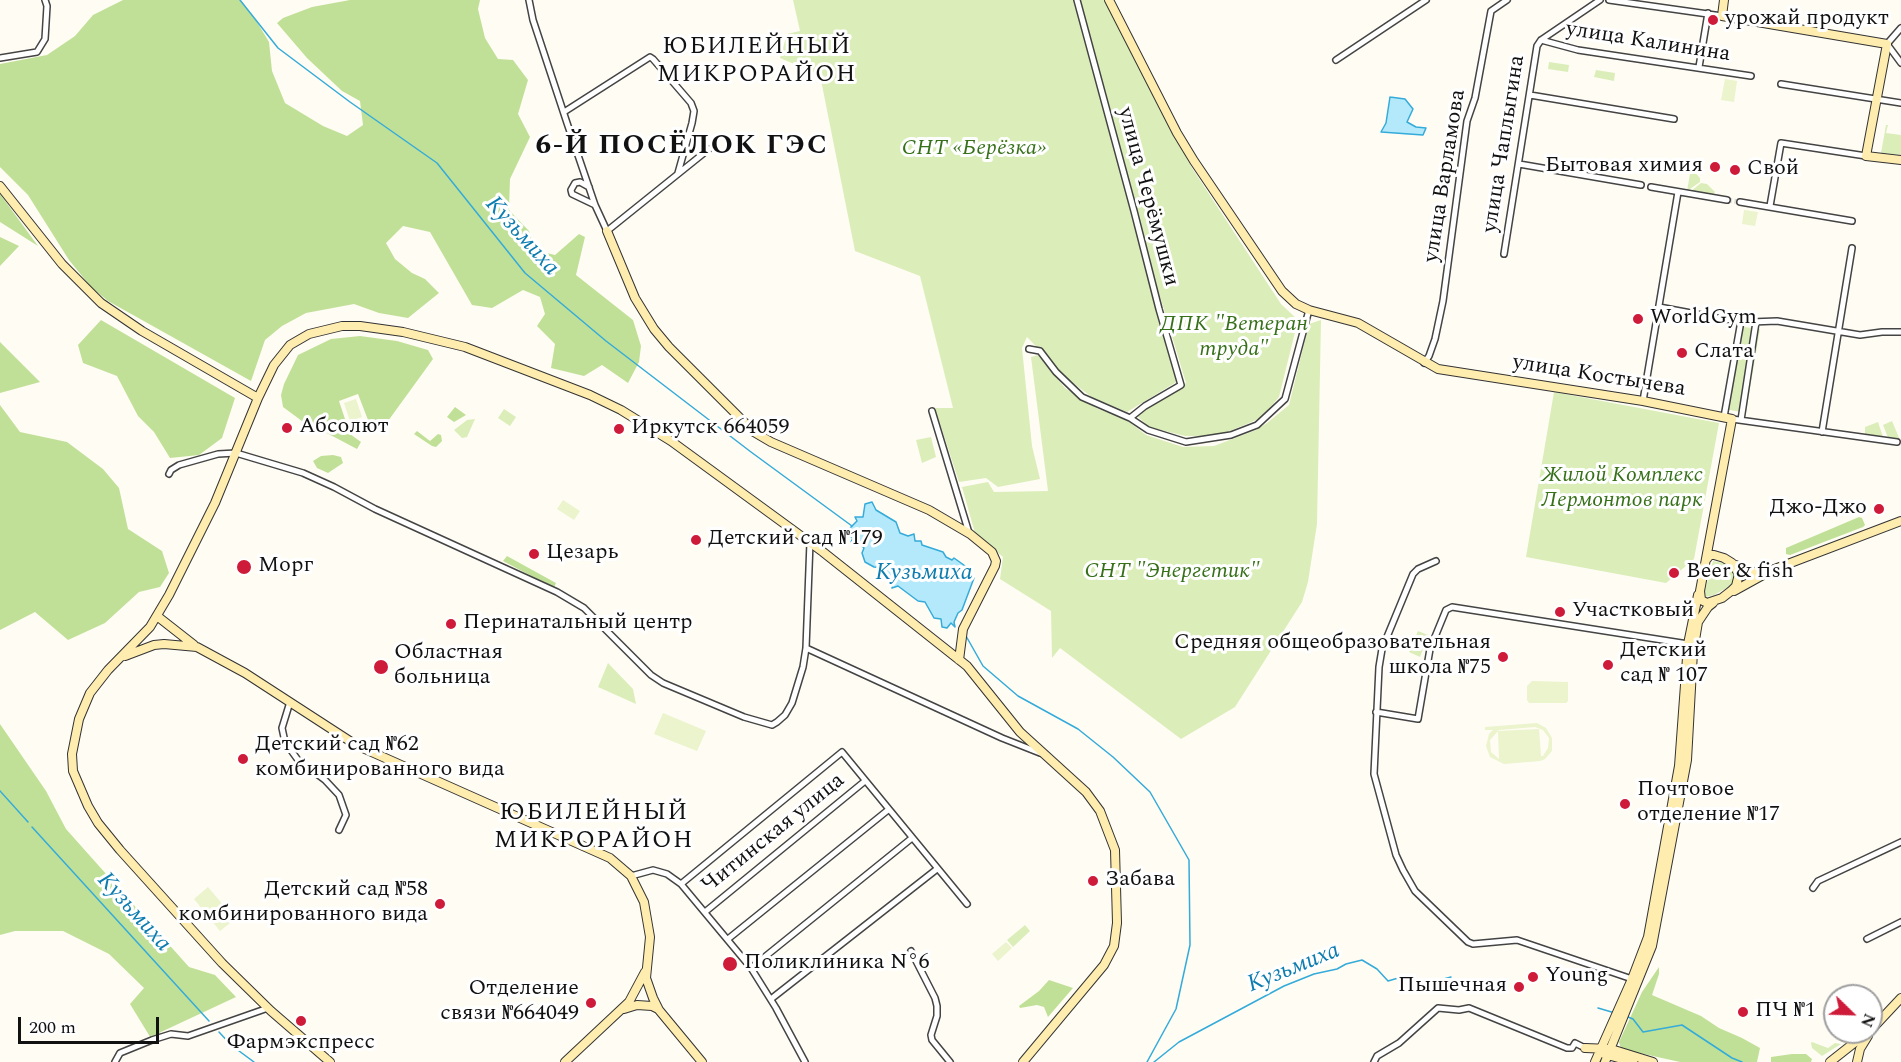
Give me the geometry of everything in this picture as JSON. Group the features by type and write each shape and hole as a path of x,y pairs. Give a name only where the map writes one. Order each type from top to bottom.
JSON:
{"main road":[{"name":"улица Костычева","path":"1109,0 1177,133 1289,300 1309,310 1358,323 1438,369 1643,401 1727,418"},
{"path":"1724,0 1722,15 1887,44 1866,156 1901,160"},
{"path":"0,186 62,264 101,303 142,331 258,398"},
{"path":"607,231 635,298 654,329 754,432 771,442 929,510 970,534 992,552 996,561 990,578 963,629 959,660"},
{"path":"330,1062 268,1008 186,926 120,850 98,823 80,789 74,771 72,754 79,718 90,693 158,616 215,503 258,398 274,366 290,345 309,334 342,326 378,328 465,347 590,395 621,410 671,441 810,542 959,660 978,678 1008,720 1086,792 1100,811 1115,850 1117,923 1114,946 1104,965 1023,1062"},
{"path":"1607,1055 1648,937 1680,759 1688,644 1711,532 1727,418"},
{"path":"1621,1015 1645,967 1657,926 1687,760 1693,652 1698,622 1708,607 1772,570 1901,521"},
{"path":"1700,591 1700,597 1704,602 1710,602 1722,598 1739,580 1737,568 1711,541 1711,532"},
{"path":"1706,560 1710,555 1714,555 1753,572 1772,570"},
{"path":"158,616 197,647 232,665 365,750 596,850 616,862 631,876 644,902 650,949 647,967 648,988 659,1010 702,1062"},
{"path":"120,658 154,645 179,644 197,647"},
{"path":"565,1062 620,1012 636,991 647,967"},
{"path":"1883,1017 1901,998"},
{"path":"620,1012 637,1005 652,1006 659,1010"},
{"path":"1830,1062 1852,1044"},
{"path":"1855,1062 1862,1044"},
{"path":"1585,1048 1630,1061"},
{"path":"1595,1062 1607,1055 1653,1062"}],"street":[{"path":"0,58 37,52 45,39 47,6 45,0"},
{"path":"529,0 533,20 595,205 607,231 710,149"},
{"name":"улица Черёмушки","path":"1077,0 1181,384 1153,400 1130,418"},
{"path":"1336,60 1426,0"},
{"name":"улица Варламова","path":"1424,363 1435,339 1443,301 1467,121 1474,98 1491,11 1507,0"},
{"name":"улица Чаплыгина","path":"1504,254 1535,55 1541,40 1600,0"},
{"path":"1609,0 1722,15"},
{"path":"1699,67 1708,13"},
{"path":"1901,28 1887,44 1901,63"},
{"name":"улица Калинина","path":"1541,40 1578,50 1751,76"},
{"path":"564,112 650,57 691,103 694,111 677,175"},
{"path":"1781,84 1901,103"},
{"path":"1530,95 1674,119"},
{"path":"1770,206 1781,143 1866,156"},
{"path":"1519,164 1641,186"},
{"path":"589,187 580,182 575,183 571,190 572,194 595,205"},
{"path":"1651,187 1727,200"},
{"path":"1643,401 1678,192"},
{"path":"1740,202 1852,221"},
{"path":"1822,432 1852,248"},
{"path":"1659,307 1741,321 1777,321 1860,335 1901,332"},
{"path":"1029,349 1040,351 1056,372 1082,397 1167,437 1186,442 1202,441 1231,435 1257,425 1285,399 1309,310"},
{"path":"1727,418 1741,321"},
{"path":"1741,420 1756,322"},
{"path":"932,411 970,534"},
{"name":"улица Костычева","path":"1727,418 1897,442"},
{"path":"169,474 179,465 218,454 236,453 303,473 375,509 557,592 584,608 651,675 674,688 744,717 772,725 785,715 798,689 806,648 810,542"},
{"path":"1436,561 1418,569 1413,574 1382,650 1378,667 1374,774 1396,855 1415,891 1468,942 1473,944 1517,940 1632,979"},
{"path":"1376,712 1418,719 1431,650 1446,610 1452,607 1688,644"},
{"path":"806,648 1002,738 1042,753"},
{"path":"290,702 282,728 285,742 298,760 325,780 339,795 345,815 339,830"},
{"path":"681,884 842,752 967,904"},
{"name":"Читинская улица","path":"705,912 865,781"},
{"path":"728,939 888,810"},
{"path":"751,968 912,838"},
{"path":"1813,888 1818,881 1901,842"},
{"path":"771,999 937,869"},
{"path":"631,876 653,870 667,874 681,884 751,968 771,999 805,1062"},
{"path":"1867,939 1901,922"},
{"path":"911,951 937,1006 932,1040 950,1062"},
{"path":"115,1062 120,1053 152,1040 171,1034 188,1036 268,1008"},
{"path":"1374,1062 1377,1056 1399,1043 1438,1008 1459,1010 1469,1008 1567,1048 1572,1048 1575,1043 1585,1048"}],"green space":[{"path":"123,0 240,0 269,42 272,71 285,103 323,126 347,136 363,125 360,101 342,91 307,58 277,23 283,18 312,7 350,0 480,0 478,9 485,38 498,59 513,60 528,80 518,114 530,137 510,179 509,210 529,231 535,250 555,255 579,234 585,237 576,275 633,320 641,346 639,362 628,383 602,365 584,376 551,368 555,344 537,326 545,314 540,297 523,290 492,308 472,305 430,232 403,226 386,243 395,259 412,273 425,279 439,293 408,318 379,313 354,304 306,313 282,326 265,340 251,381 108,301 91,287 69,260 28,195 0,167 0,64 47,55 75,36 93,15"},
{"name":"СНТ «Берёзка»","path":"793,0 1074,0 1178,381 1127,412 1093,398 1069,380 1027,337 1022,348 1032,446 1040,479 998,487 986,478 959,482 935,408 953,408 920,276 855,251 820,75 780,58 787,34 800,31"},
{"name":"ДПК \"Ветеран труда\"","path":"1080,0 1105,0 1192,168 1281,304 1298,320 1279,397 1264,415 1218,436 1185,436 1149,427 1136,415 1186,383 1150,263"},
{"path":"1549,62 1569,65 1568,72 1548,69"},
{"path":"1596,70 1615,73 1614,81 1594,77"},
{"path":"1725,79 1737,81 1734,102 1721,100"},
{"path":"1886,125 1888,125 1886,133 1901,135 1901,155 1881,153"},
{"path":"1691,168 1700,178 1700,182 1687,191"},
{"path":"1701,183 1707,184 1715,192 1713,194 1691,191"},
{"path":"0,194 38,246 0,222"},
{"path":"1744,210 1758,212 1755,226 1742,224"},
{"path":"0,237 19,246 0,266"},
{"path":"101,320 235,398 222,438 199,455 170,458 154,432 138,416 117,376 83,363 78,345"},
{"name":"СНТ \"Энергетик\"","path":"1321,320 1317,524 1308,582 1302,602 1235,707 1181,739 1060,648 1052,658 1051,611 1000,579 1003,557 975,533 962,487 988,482 994,492 1048,491 1031,357 1038,355 1065,388 1098,409 1124,418 1146,435 1183,447 1214,446 1256,430 1289,405 1309,324"},
{"path":"1737,326 1760,329 1746,413 1724,409"},
{"path":"360,336 397,341 428,350 433,359 388,421 368,420 358,394 339,401 350,434 361,442 357,449 321,430 310,427 283,407 281,395 298,355 331,339"},
{"path":"0,342 40,382 0,393"},
{"name":"Жилой Комплекс Лермонтов парк","path":"1554,392 1719,423 1694,559 1666,583 1526,557"},
{"path":"356,399 362,417 350,421 344,403"},
{"path":"0,405 20,432 67,442 103,469 119,488 128,529 162,551 169,573 160,587 139,592 105,623 68,640 35,612 0,630"},
{"path":"455,407 466,415 454,422 447,417"},
{"path":"504,409 516,417 510,426 498,418"},
{"path":"475,419 467,437 462,438 454,430 467,420"},
{"path":"1892,421 1900,440 1889,440 1883,425"},
{"path":"1878,422 1884,440 1865,437 1865,427"},
{"path":"417,431 430,441 438,434 441,435 442,441 436,447 432,446 414,434"},
{"path":"931,437 936,457 922,463 916,440"},
{"path":"321,456 341,457 343,463 328,473 317,468 313,461"},
{"path":"563,500 580,511 574,520 557,509"},
{"path":"1859,517 1865,525 1863,527 1790,555 1786,554 1786,548"},
{"path":"507,556 556,583 554,588 503,561"},
{"path":"1713,561 1728,564 1736,574 1732,585 1706,597 1704,594"},
{"path":"1418,631 1428,635 1420,657 1409,652"},
{"path":"608,663 633,689 636,704 598,687"},
{"path":"1532,681 1568,682 1568,701 1566,703 1529,703 1527,686"},
{"path":"663,713 706,731 697,751 654,734"},
{"path":"1537,723 1546,728 1552,738 1552,751 1540,761 1504,764 1490,757 1486,746 1489,734 1493,730 1485,730 1485,727","holes":["1535,727 1543,730 1549,738 1548,748 1541,756 1539,729 1499,730","1498,731 1499,759 1491,752 1490,740"]},
{"path":"0,724 46,791 66,829 189,967 215,975 236,997 161,1032 152,1040 130,1004 144,988 109,954 63,931 15,931 0,935"},
{"path":"208,887 235,919 220,931 194,899"},
{"path":"1025,925 1030,931 1013,947 1007,940"},
{"path":"1006,942 1012,948 998,961 992,954"},
{"path":"1659,967 1652,995 1701,1016 1719,1028 1760,1048 1757,1062 1680,1062 1621,1049 1619,1042 1642,992"},
{"path":"1049,980 1073,988 1048,1017 1044,1007 1037,1005 1020,1008 1019,1006"},
{"path":"1811,1043 1828,1048 1834,1044 1841,1044 1822,1056 1812,1048"},
{"path":"1806,1054 1812,1059 1811,1062 1771,1062 1771,1057"}],"water":[{"path":"1390,97 1405,99 1413,109 1407,122 1416,127 1426,128 1423,135 1381,132 1386,123"},
{"name":"Кузьмиха","path":"872,502 876,510 896,522 900,533 908,536 914,534 915,541 921,541 922,545 943,552 946,557 952,560 954,558 968,568 974,578 962,610 954,622 955,627 951,623 947,628 942,627 941,619 934,618 925,602 918,601 898,586 892,588 893,583 886,578 884,574 886,572 881,571 883,568 874,567 865,562 862,553 864,548 859,543 854,546 851,542 853,538 849,536 849,529 857,521 855,517 863,517 865,504"}],"waterway":[{"name":"Кузьмиха","path":"240,0 278,48 437,163 525,273 606,341 852,526"},
{"name":"Кузьмиха","path":"966,636 983,666 1018,696 1078,729 1113,757 1150,792 1189,860 1190,945 1176,1009 1147,1062"},
{"name":"Кузьмиха","path":"0,791 28,822"},
{"name":"Кузьмиха","path":"32,827 209,1021"},
{"name":"Кузьмиха","path":"1154,1062 1179,1042 1284,986 1346,964 1362,960 1377,969 1388,981 1405,976 1416,981 1416,984 1425,984 1451,977"},
{"name":"Кузьмиха","path":"1598,1008 1615,1013"},
{"name":"Кузьмиха","path":"1628,1017 1633,1019 1643,1032 1682,1025 1732,1058 1742,1062"},
{"name":"Кузьмиха","path":"219,1032 231,1045 254,1062"}],"tunnel":[{"path":"1727,200 1740,202"}],"place":[{"name":"урожай продукт","path":"1713,20"},
{"name":"Бытовая химия","path":"1715,167"},
{"name":"Свой","path":"1735,170"},
{"name":"WorldGym","path":"1638,319"},
{"name":"Слата","path":"1682,353"},
{"name":"Абсолют","path":"287,428"},
{"name":"Иркутск 664059","path":"619,429"},
{"name":"Джо-Джо","path":"1879,509"},
{"name":"Детский сад №179","path":"696,540"},
{"name":"Цезарь","path":"534,554"},
{"name":"Морг","path":"244,567"},
{"name":"Beer & fish","path":"1674,573"},
{"name":"Участковый","path":"1560,612"},
{"name":"Перинатальный центр","path":"451,624"},
{"name":"Средняя общеобразовательная школа №75","path":"1503,657"},
{"name":"Детский сад № 107","path":"1608,665"},
{"name":"Областная больница","path":"381,667"},
{"name":"Детский сад №62 комбинированного вида","path":"243,759"},
{"name":"Почтовое отделение №17","path":"1625,804"},
{"name":"Забава","path":"1093,881"},
{"name":"Детский сад №58 комбинированного вида","path":"440,904"},
{"name":"Поликлиника N°6","path":"730,964"},
{"name":"Young","path":"1533,977"},
{"name":"Пышечная","path":"1519,987"},
{"name":"Отделение связи №664049","path":"591,1003"},
{"name":"ПЧ №1","path":"1743,1012"},
{"name":"Фармэкспресс","path":"301,1021"}],"district":[{"name":"ЮБИЛЕЙНЫЙ МИКРОРАЙОН","path":"757,62"},
{"name":"6-Й ПОСЁЛОК ГЭС","path":"682,148"},
{"name":"ЮБИЛЕЙНЫЙ МИКРОРАЙОН","path":"594,828"}]}
